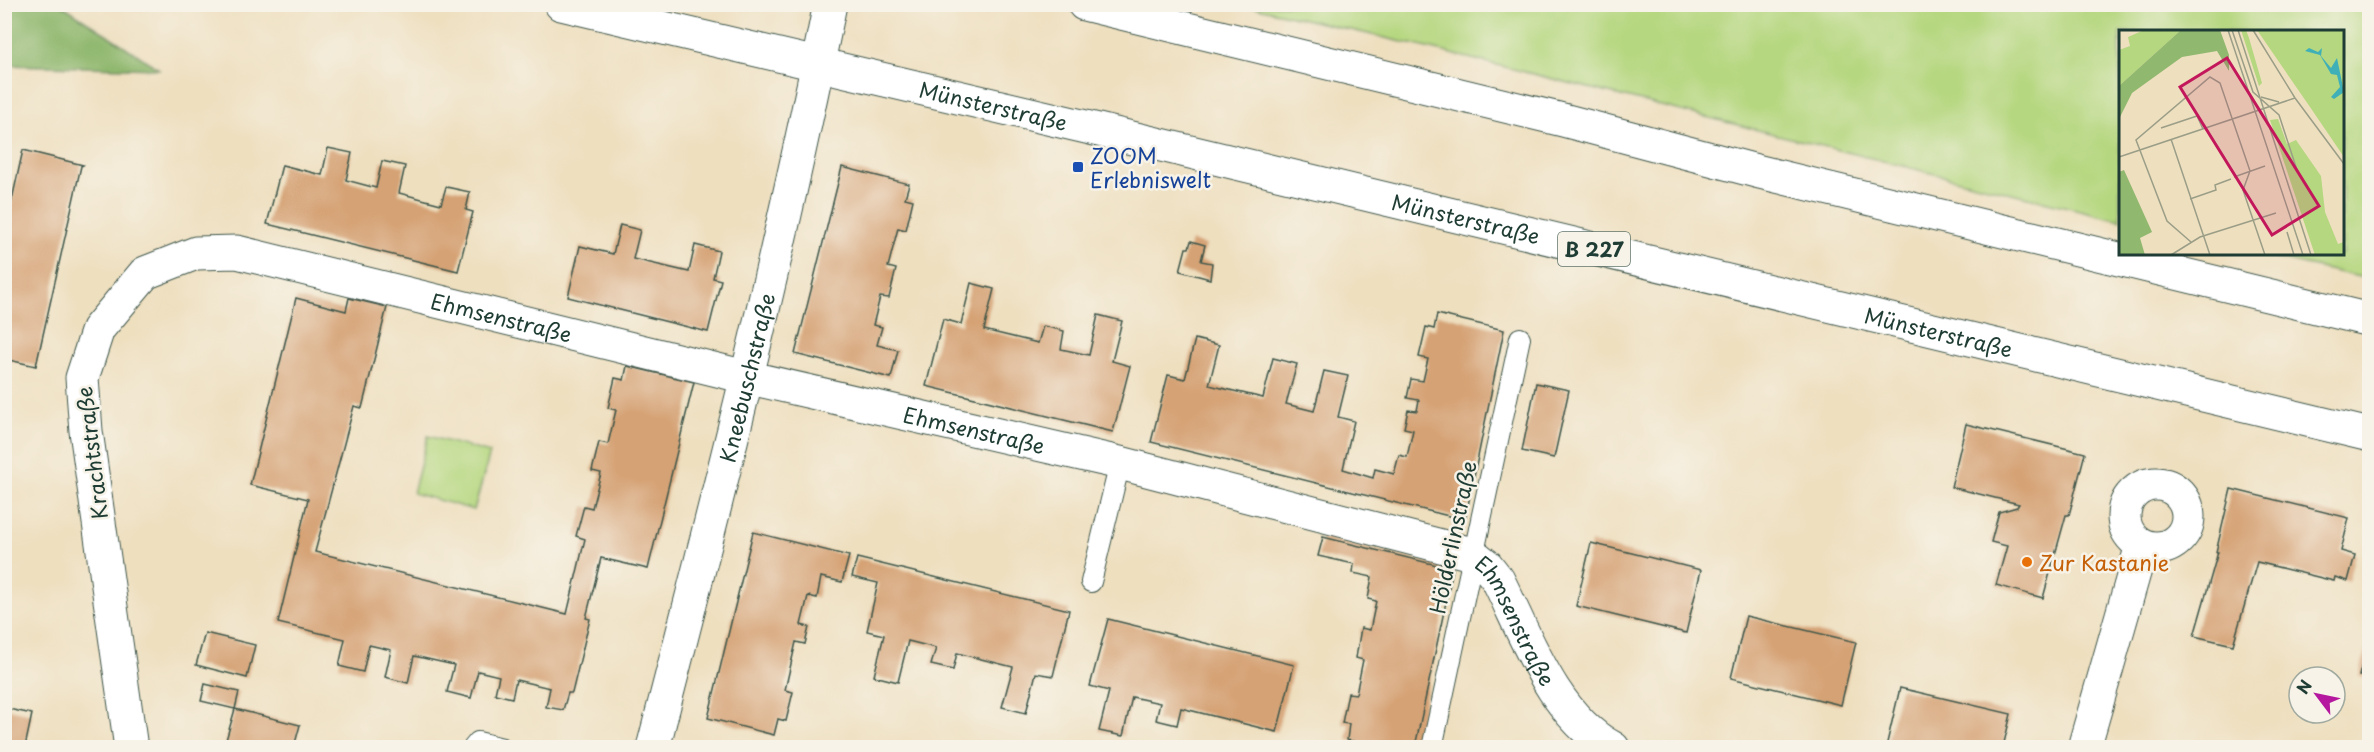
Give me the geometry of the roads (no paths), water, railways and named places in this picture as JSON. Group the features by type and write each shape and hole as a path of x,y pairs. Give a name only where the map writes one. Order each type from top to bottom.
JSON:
{"main road":[{"name":"Münsterstraße","path":"561,4 2370,435"},
{"name":"Kneebuschstraße","path":"653,747 747,377 830,4"},
{"path":"1084,4 1563,120 1760,172 2370,320"},
{"name":"Ehmsenstraße","path":"237,252 747,377 1120,463 1473,555 1487,566 1498,580 1551,686 1577,718 1613,747"},
{"name":"Krachtstraße","path":"131,747 86,431 82,378 98,329 145,273 196,253 237,252"},
{"path":"2084,747 2142,545"}],"lane":[{"name":"Hölderlinstraße","path":"1432,747 1521,338"},
{"path":"1091,582 1120,463"},
{"path":"473,747 478,742 502,747"}],"place":[{"name":"ZOOM Erlebniswelt","path":"1078,167"},
{"name":"Zur Kastanie","path":"2027,562"}]}
